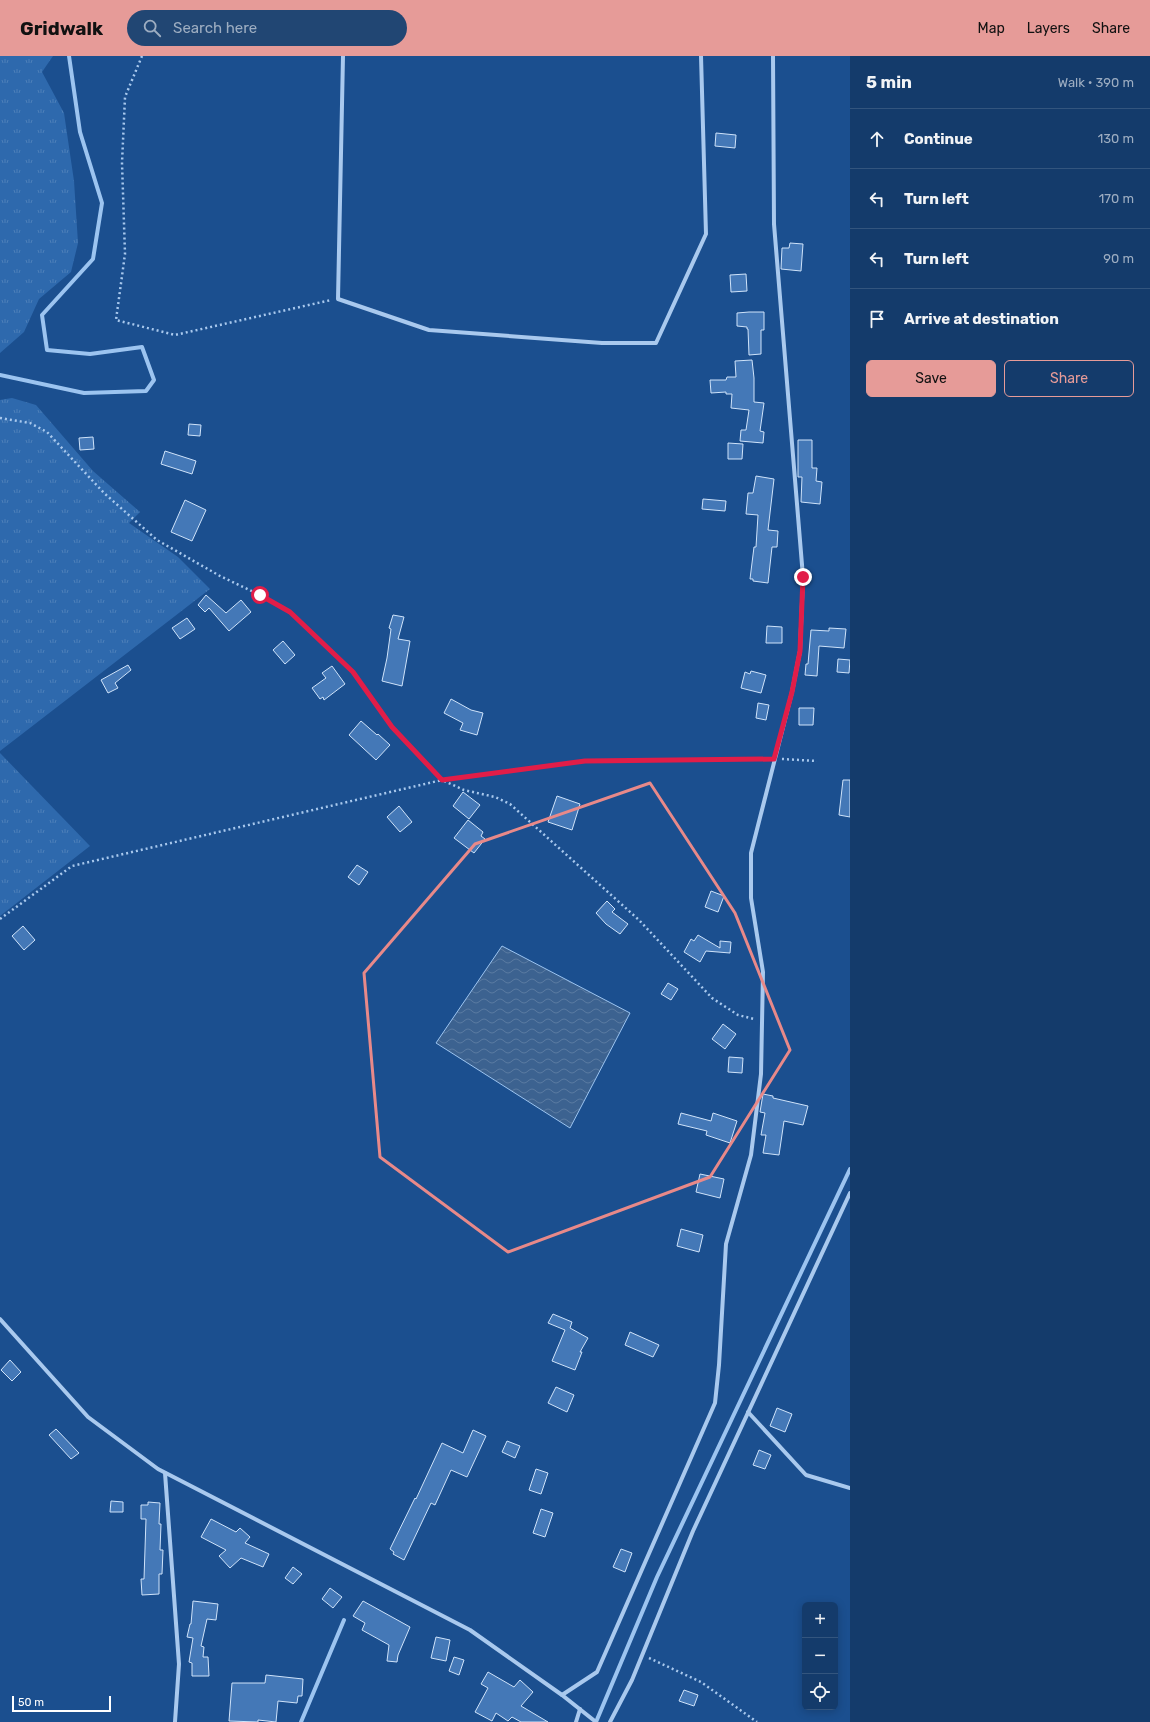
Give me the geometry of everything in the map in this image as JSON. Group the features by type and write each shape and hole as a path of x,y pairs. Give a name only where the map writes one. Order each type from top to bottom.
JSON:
{"street":[{"path":"343,56 338,299 429,330 602,343 656,343 706,234 701,56"},
{"path":"562,1695 597,1672 715,1404 719,1365 726,1244 751,1155 761,1074 763,972 751,898 751,853 792,692 800,651 803,577 774,224 773,56"},
{"path":"610,1722 643,1655 692,1531 850,1193"},
{"path":"0,1319 88,1417 165,1473 470,1630 562,1695 596,1722"},
{"path":"748,1412 806,1475 850,1488"},
{"path":"165,1473 179,1664 175,1722"},
{"path":"576,1722 580,1709"}],"path":[{"path":"142,56 125,98 122,163 125,254 116,320 175,335 338,299"},
{"path":"0,418 30,423 47,432 104,493 157,540 220,576 260,595 290,612 353,672 392,727 442,780 464,790 495,798 510,804 639,920 712,998 738,1015 762,1020"},
{"path":"0,919 72,866 442,780 585,761 774,759 817,762"},
{"path":"643,1655 701,1682 757,1722"}],"highlighted area":[{"path":"650,783 735,913 790,1050 710,1177 508,1252 380,1157 364,973 475,844"}],"green space":[{"path":"0,56 53,56 42,72 64,113 74,181 78,243 71,272 39,299 24,332 0,353"},
{"path":"12,398 36,405 93,471 140,512 129,523 178,557 210,589 0,751 0,400"},
{"path":"0,753 90,846 0,916"}],"water":[{"path":"502,946 630,1013 570,1128 436,1043"}],"building":[{"path":"716,133 736,135 735,148 715,146"},
{"path":"790,243 803,244 801,271 781,269 782,248 789,248"},
{"path":"746,274 747,291 731,292 730,275"},
{"path":"764,312 764,330 761,330 761,354 749,355 748,329 747,327 737,326 737,313"},
{"path":"752,360 754,402 764,403 760,431 764,432 763,443 740,441 741,430 746,430 749,410 731,408 732,394 726,394 726,392 711,393 710,380 726,380 727,377 736,377 735,361"},
{"path":"189,424 201,425 200,436 188,435"},
{"path":"93,437 94,449 80,450 79,438"},
{"path":"798,440 812,440 812,468 817,468 816,481 822,482 820,504 801,502 802,477 798,477"},
{"path":"728,443 743,444 742,459 728,459"},
{"path":"165,451 196,461 192,474 161,464"},
{"path":"756,476 774,479 768,530 778,531 777,547 772,547 768,583 753,581 753,579 750,579 754,547 756,547 758,515 746,514 748,493 753,493"},
{"path":"703,499 726,501 725,511 702,509"},
{"path":"185,500 206,510 192,541 171,532"},
{"path":"206,595 226,613 241,600 251,612 229,631 209,608 205,612 198,605"},
{"path":"393,615 404,617 398,639 410,641 402,686 382,681 391,629 389,628"},
{"path":"187,618 195,629 180,639 172,628"},
{"path":"767,626 782,627 782,643 766,643"},
{"path":"829,628 846,629 844,648 819,646 817,676 805,675 806,664 808,664 811,630 829,631"},
{"path":"283,641 295,655 285,664 273,650"},
{"path":"838,659 850,660 849,673 837,672"},
{"path":"128,665 131,670 115,683 118,688 108,693 101,680"},
{"path":"332,666 345,684 324,700 323,697 320,699 312,688 326,678 322,673"},
{"path":"751,671 766,675 761,693 741,688 745,672 750,674"},
{"path":"451,699 471,710 483,713 477,735 460,730 463,723 444,713"},
{"path":"758,703 769,705 766,720 756,718"},
{"path":"799,708 814,708 813,725 799,725"},
{"path":"361,721 390,745 376,760 349,735"},
{"path":"843,780 850,780 850,817 839,815"},
{"path":"463,792 480,805 469,819 453,806"},
{"path":"557,796 580,804 572,830 548,822"},
{"path":"399,806 412,822 400,832 387,817"},
{"path":"468,820 483,832 481,836 485,839 474,853 454,838"},
{"path":"357,865 368,872 359,885 348,877"},
{"path":"711,891 724,896 718,912 705,907"},
{"path":"607,901 615,909 612,912 628,924 620,934 606,924 596,913"},
{"path":"23,926 35,940 24,950 12,936"},
{"path":"698,935 720,948 720,941 731,942 730,953 706,951 700,962 684,952 691,939 694,941"},
{"path":"668,983 678,989 671,1000 661,994"},
{"path":"723,1024 736,1034 725,1049 712,1039"},
{"path":"729,1057 743,1058 742,1073 728,1072"},
{"path":"763,1094 773,1096 773,1098 808,1106 803,1125 784,1121 779,1155 763,1153 766,1135 761,1135 765,1113 760,1112"},
{"path":"681,1113 711,1121 713,1113 737,1121 730,1143 706,1135 707,1131 678,1124"},
{"path":"700,1174 724,1179 720,1198 696,1192"},
{"path":"681,1229 703,1235 699,1252 677,1246"},
{"path":"553,1314 572,1322 570,1328 588,1338 580,1352 582,1352 575,1370 552,1361 565,1330 548,1323"},
{"path":"630,1332 659,1345 653,1357 625,1345"},
{"path":"10,1360 21,1372 12,1381 1,1370"},
{"path":"556,1387 574,1395 567,1412 548,1403"},
{"path":"777,1408 792,1414 785,1432 770,1426"},
{"path":"56,1429 79,1453 71,1459 49,1435"},
{"path":"473,1430 486,1436 467,1477 451,1470 435,1505 431,1503 404,1560 393,1554 394,1552 390,1549 415,1498 416,1499 442,1443 463,1453"},
{"path":"507,1441 520,1446 515,1458 502,1452"},
{"path":"759,1450 771,1455 765,1469 753,1465"},
{"path":"536,1469 548,1473 541,1494 529,1490"},
{"path":"111,1501 123,1502 123,1512 110,1512"},
{"path":"148,1502 160,1503 160,1550 163,1550 162,1574 159,1574 159,1594 142,1595 141,1579 144,1579 146,1519 141,1519 141,1505 148,1505"},
{"path":"541,1509 553,1513 545,1537 533,1533"},
{"path":"211,1519 236,1532 240,1528 250,1537 245,1543 269,1554 263,1567 241,1558 230,1568 219,1556 226,1550 201,1537"},
{"path":"621,1549 632,1553 625,1572 613,1567"},
{"path":"293,1567 302,1574 293,1584 285,1578"},
{"path":"330,1588 342,1597 333,1608 322,1599"},
{"path":"193,1601 218,1604 216,1620 207,1619 201,1646 204,1647 203,1657 208,1657 209,1676 192,1676 192,1663 189,1662 193,1638 187,1637 191,1624"},
{"path":"363,1601 410,1627 398,1655 397,1662 387,1661 389,1645 362,1630 365,1623 353,1616"},
{"path":"436,1637 450,1640 446,1661 431,1658"},
{"path":"454,1657 464,1660 459,1675 449,1671"},
{"path":"488,1672 514,1687 520,1680 533,1692 521,1706 548,1722 521,1722 512,1717 508,1721 496,1713 492,1721 475,1712 488,1688 481,1684"},
{"path":"266,1675 303,1679 302,1696 298,1696 297,1703 278,1701 276,1722 258,1720 258,1722 229,1721 232,1683 265,1683"},
{"path":"684,1690 698,1695 694,1706 679,1701"}],"waterway":[{"path":"0,375 84,393 146,391 154,380 142,347 90,354 47,350 42,315 93,259 102,203 80,132 69,56"},
{"path":"596,1722 657,1577 850,1169"},
{"path":"301,1722 344,1620"}],"route":[{"path":"260,595 290,612 353,672 392,727 442,780 585,761 774,759 792,692 800,651 803,577"}]}
